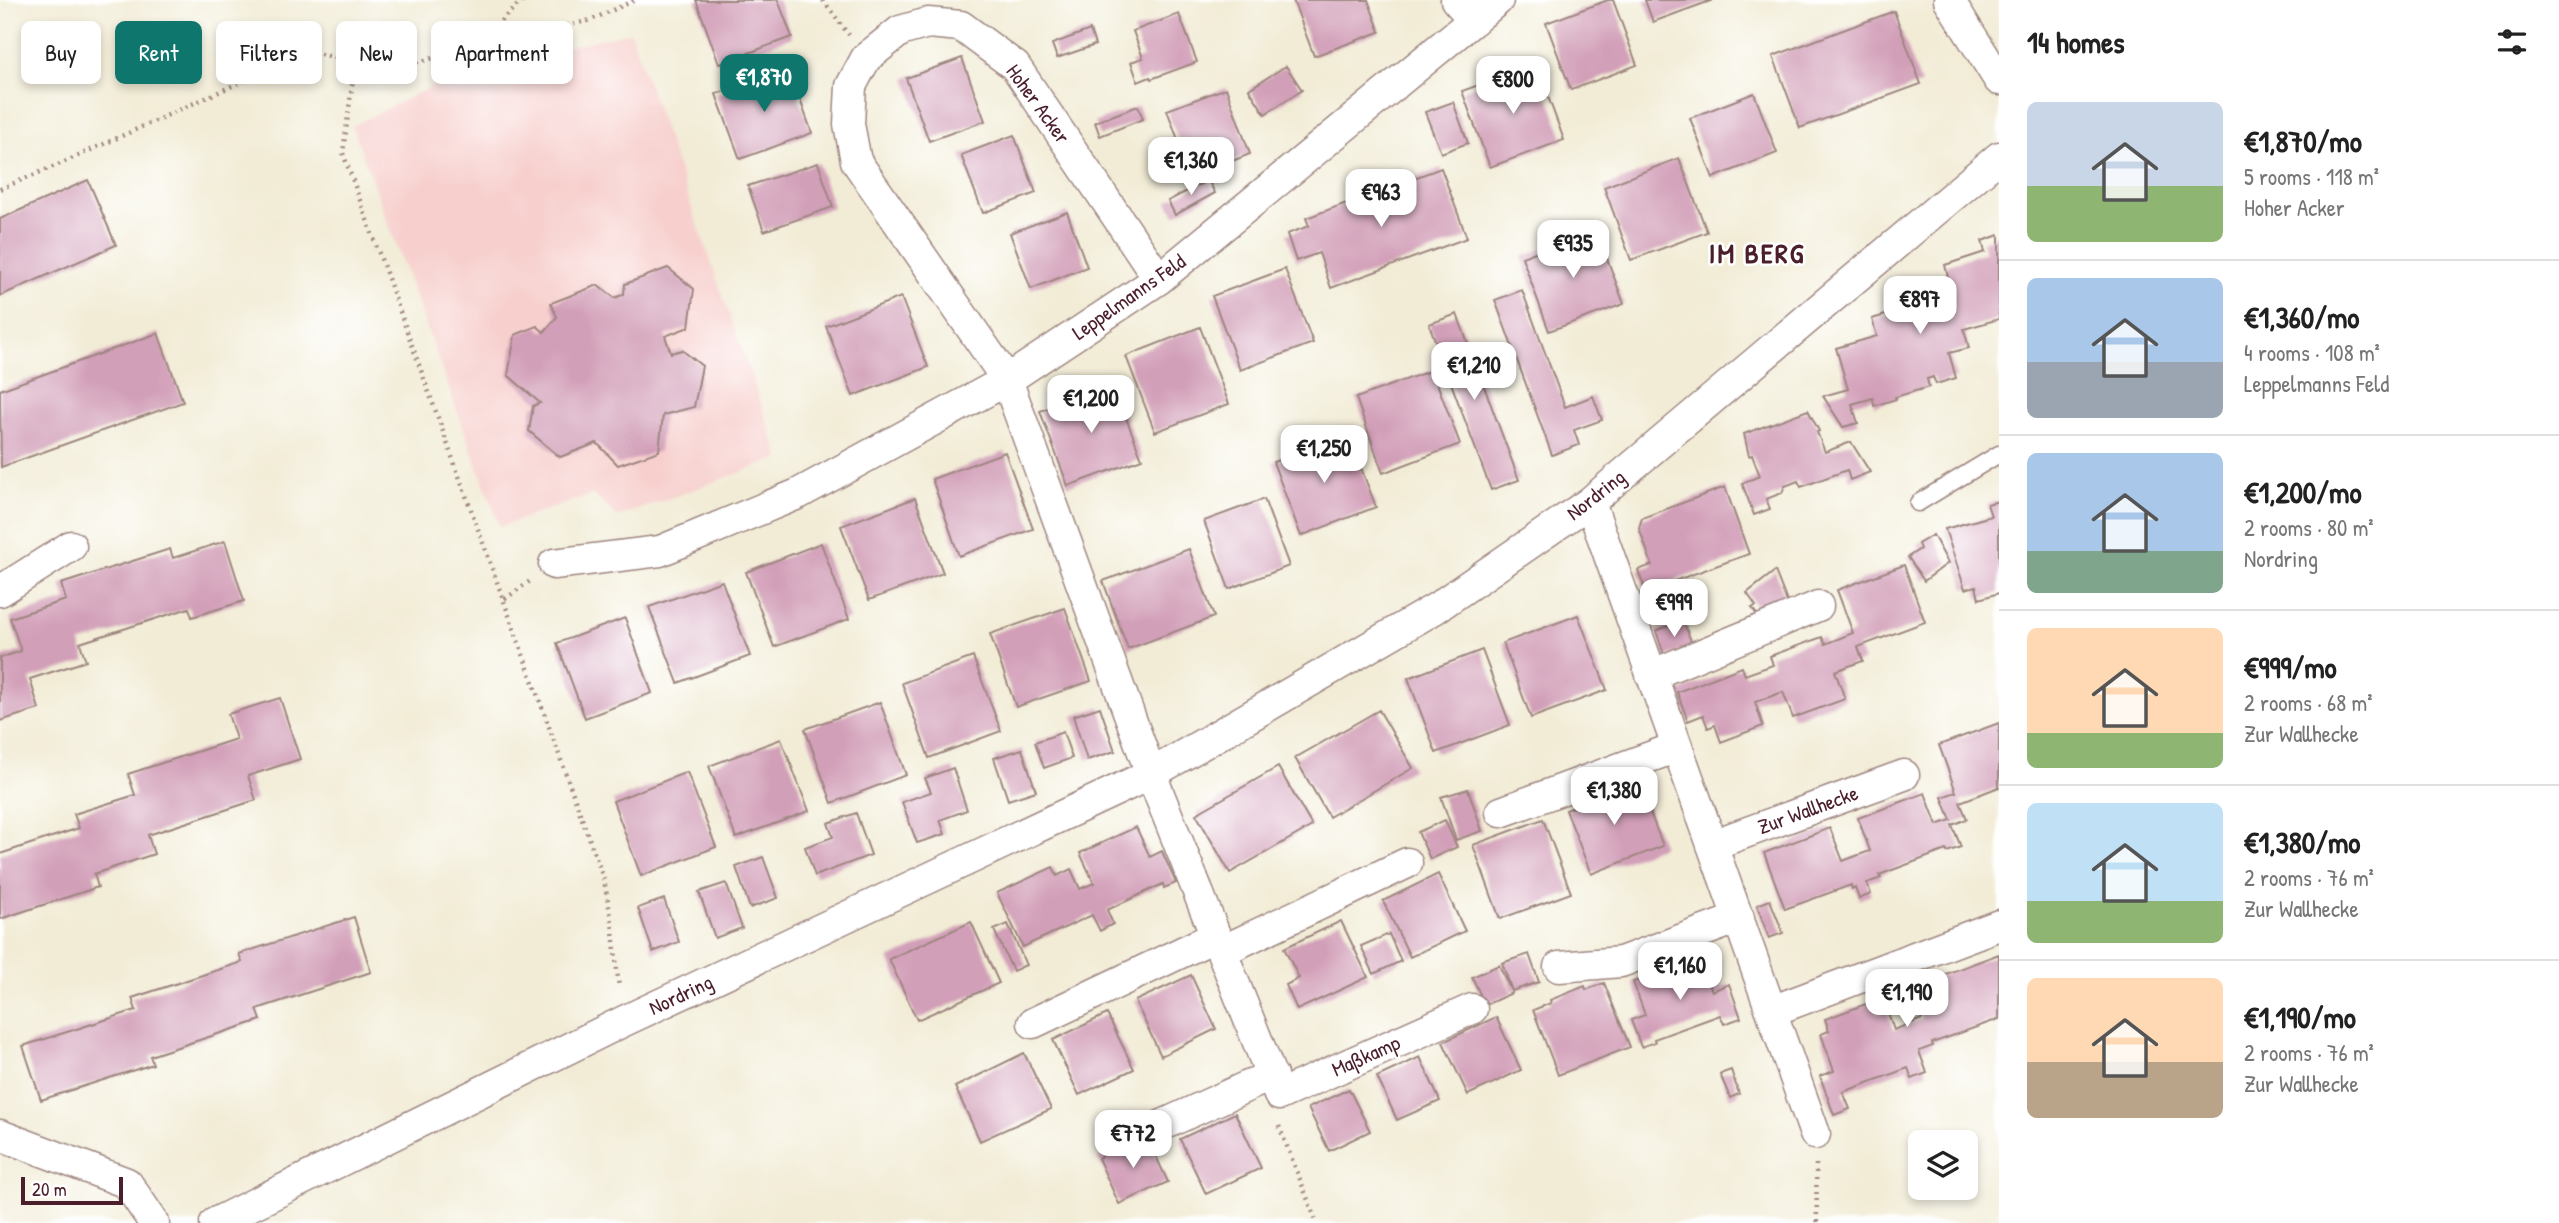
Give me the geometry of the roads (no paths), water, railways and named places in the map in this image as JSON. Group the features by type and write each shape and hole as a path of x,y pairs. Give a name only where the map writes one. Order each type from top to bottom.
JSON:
{"street":[{"name":"Leppelmanns Feld","path":"554,564 660,551 798,494 1007,380 1160,279 1465,10 1499,0"},
{"path":"1949,0 1999,80"},
{"name":"Hoher Acker","path":"1007,380 856,161 849,124 851,86 866,58 900,31 928,23 961,26 1015,66 1160,279"},
{"name":"Nordring","path":"215,1223 622,1023 1151,774 1436,608 1590,502 1999,157"},
{"path":"1007,380 1151,774 1275,1085"},
{"path":"1590,502 1815,1134"},
{"path":"0,591 71,546"},
{"path":"1651,675 1818,607"},
{"path":"1501,812 1677,747"},
{"name":"Zur Wallhecke","path":"1712,845 1904,775"},
{"path":"1032,1023 1407,863"},
{"path":"1559,967 1621,962 1739,918"},
{"path":"1772,1011 1999,925"},
{"name":"Maßkamp","path":"1156,1128 1472,1009"},
{"path":"0,1135 127,1183 154,1223"}],"lane":[{"path":"1918,503 1999,454"}],"district":[{"name":"IM BERG","path":"1757,253"}]}
